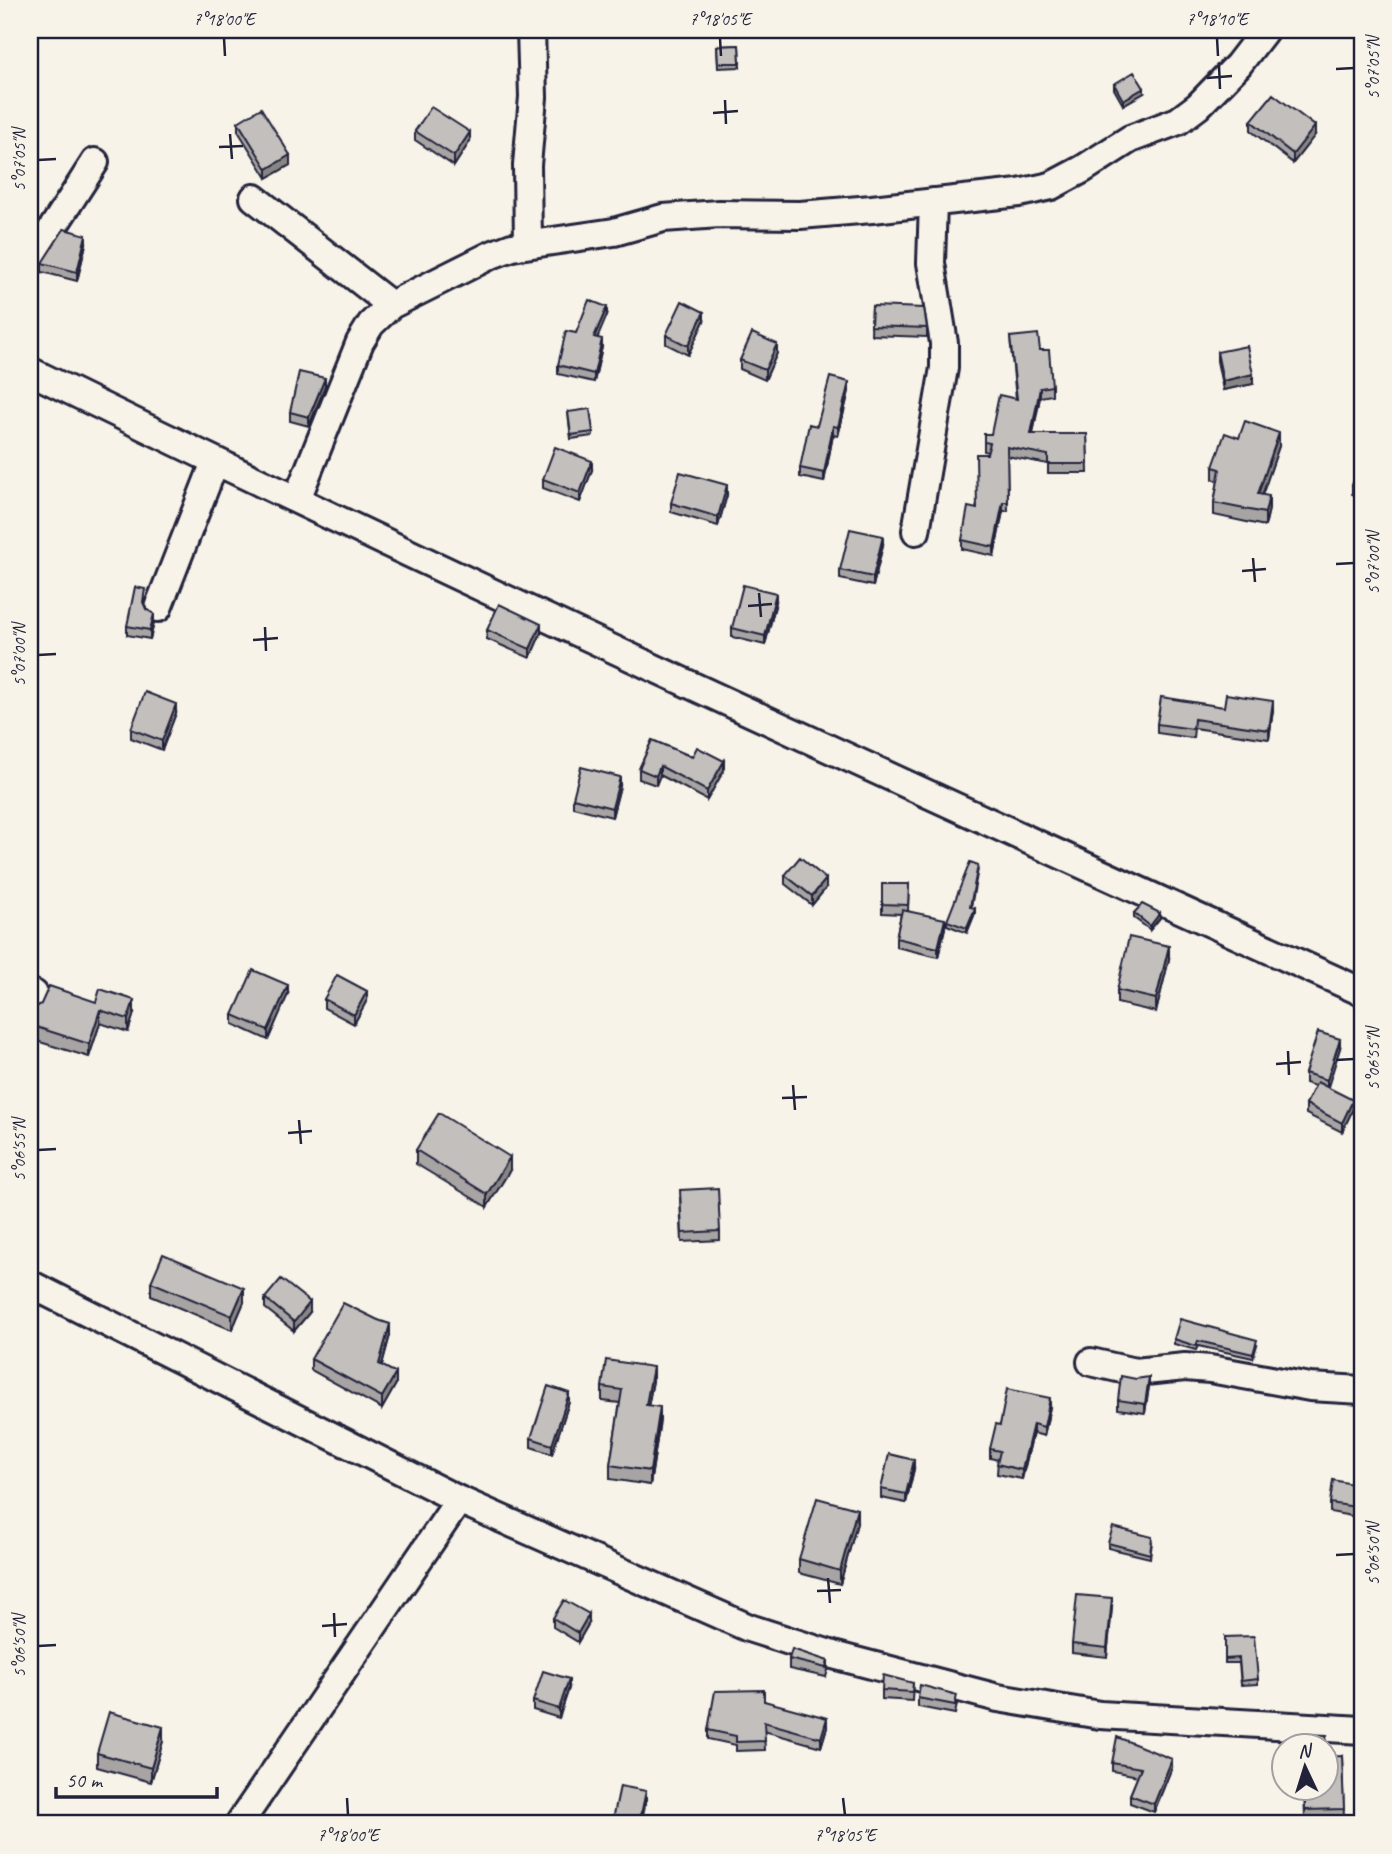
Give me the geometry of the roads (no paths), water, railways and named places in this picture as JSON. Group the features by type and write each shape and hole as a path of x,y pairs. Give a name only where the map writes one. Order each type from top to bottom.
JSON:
{"street":[{"path":"528,244 527,166 533,97 531,30"},
{"path":"297,499 360,342 370,324 391,305 491,255 528,244 614,232 663,218 719,214 800,215 1018,193 1051,186 1130,139 1178,121 1198,106 1238,65 1265,30"},
{"path":"30,264 95,162"},
{"path":"254,198 391,305"},
{"path":"916,531 944,368 944,343 930,263 933,202"},
{"path":"30,371 215,462 857,762 1362,992"},
{"path":"158,608 215,462"},
{"path":"30,1284 459,1500 749,1628 833,1656 998,1698 1100,1715 1362,1730"},
{"path":"1091,1362 1135,1372 1185,1367 1310,1387 1362,1390"},
{"path":"239,1824 459,1500"}]}
